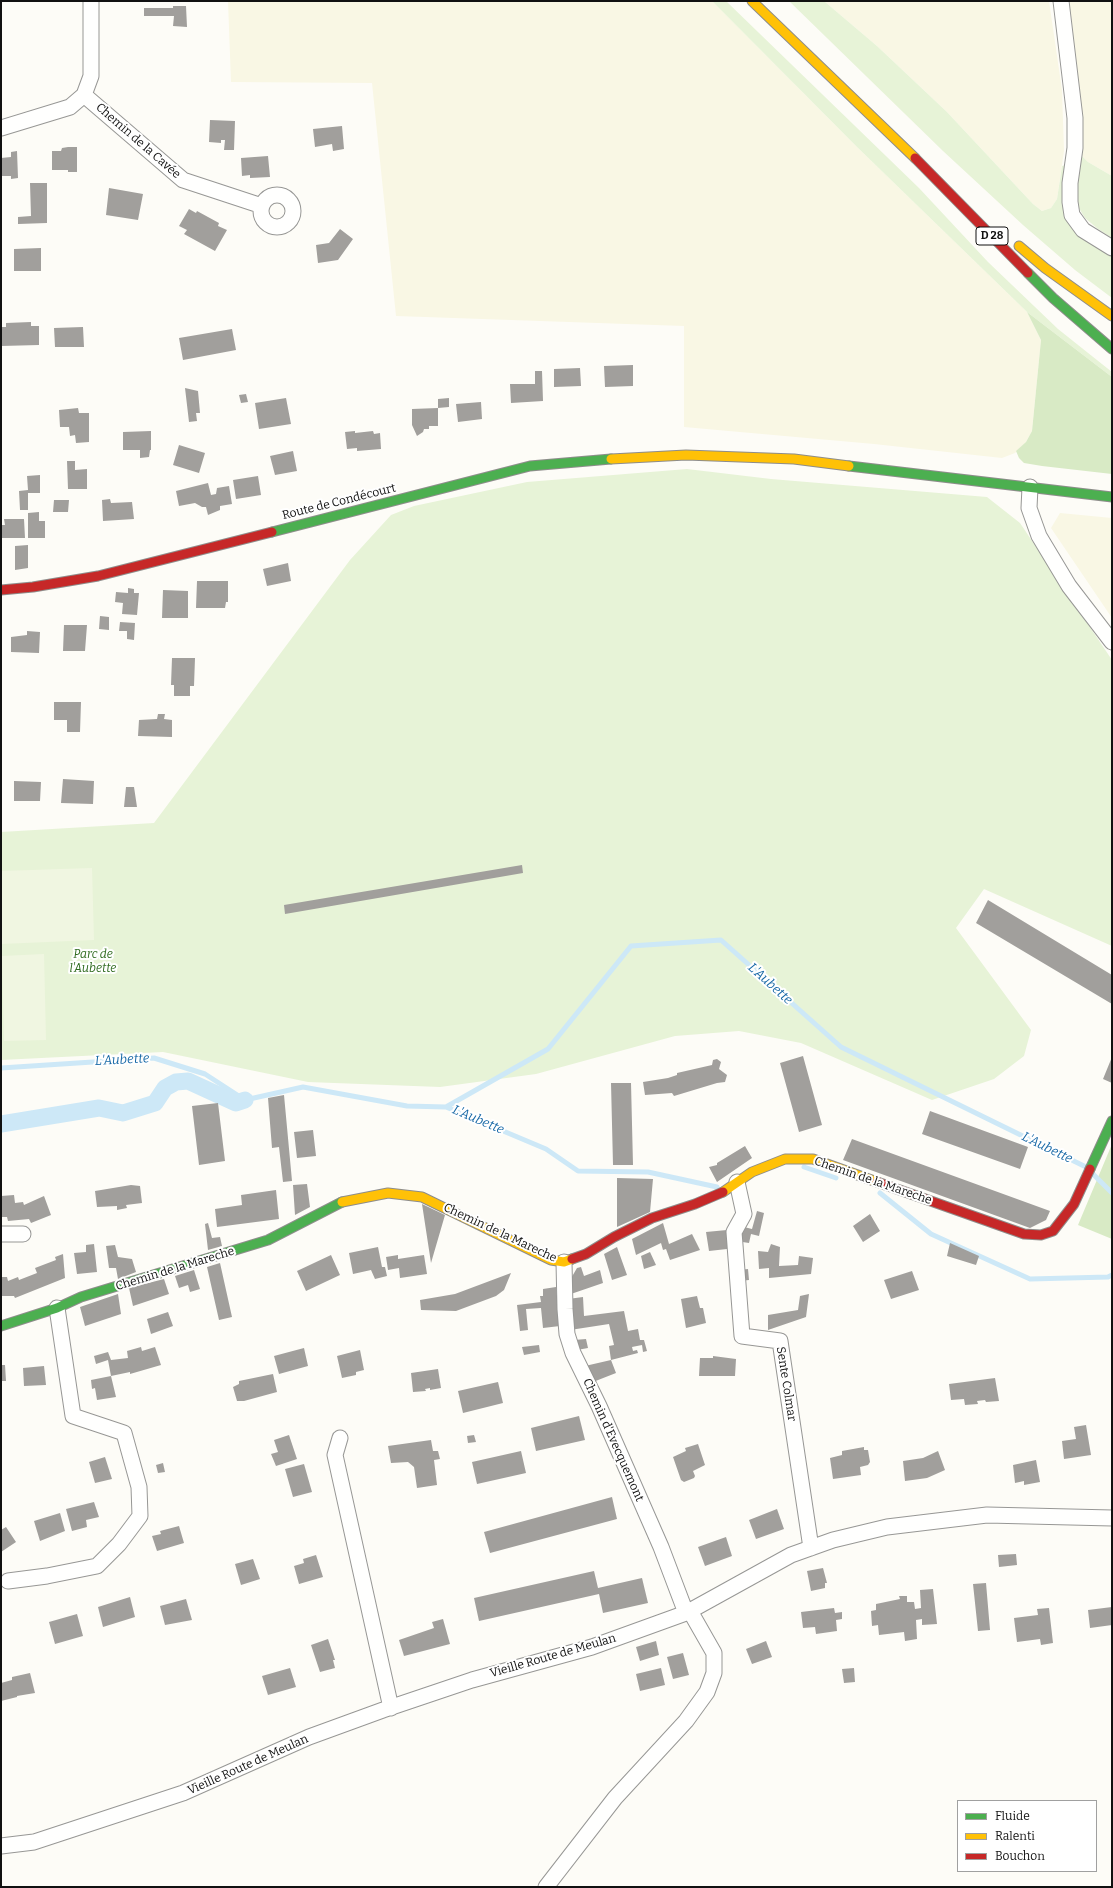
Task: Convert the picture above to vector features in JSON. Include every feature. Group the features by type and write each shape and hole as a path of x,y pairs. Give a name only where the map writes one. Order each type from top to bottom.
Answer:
{"street":[{"name":"Chemin de la Cavée","path":"1,128 70,107 84,94 91,76 91,1"},
{"name":"D 28","path":"752,1 876,119 1053,298 1112,349"},
{"path":"1061,1 1075,118 1074,148 1070,182 1070,202 1072,215 1083,230 1112,248"},
{"name":"Chemin de la Cavée","path":"84,94 183,180 262,206"},
{"name":"D 28","path":"876,119 993,224"},
{"path":"928,171 984,238 1023,280 1063,318 1112,360"},
{"name":"D 28","path":"1011,238 1045,268 1112,316"},
{"name":"Route de Condécourt","path":"1,590 33,587 98,576 530,466 647,456 686,455 794,459 1112,497"},
{"path":"1030,487 1029,508 1039,536 1069,586 1112,642"},
{"name":"Chemin de la Mareche","path":"1,1326 57,1308 81,1297 268,1240 344,1201 388,1193 422,1197 551,1260 564,1262 586,1254 614,1237 652,1218 695,1204 721,1193 752,1172 785,1159 813,1159 1024,1234 1040,1235 1052,1231 1074,1204 1112,1121"},
{"name":"Sente Colmar","path":"737,1182 744,1214 734,1232 742,1336 780,1341 811,1548"},
{"path":"1,1234 24,1234"},
{"name":"Chemin d'Evecquemont","path":"546,1887 616,1798 682,1726 707,1692 714,1673 714,1653 688,1612 599,1406 573,1353 567,1334 565,1315 564,1262"},
{"path":"8,1581 47,1576 97,1566 118,1544 140,1516 139,1487 124,1433 73,1416 57,1308"},
{"path":"340,1438 335,1456 391,1708"},
{"name":"Vieille Route de Meulan","path":"1,1846 34,1842 183,1793 309,1738 391,1708 472,1680 592,1647 688,1612 791,1555 833,1540 887,1527 987,1515 1112,1518"}],"shaded area":[{"path":"228,1 712,1 857,147 1027,312 1041,340 1032,431 1026,442 1015,453 1002,458 874,444 684,427 684,326 396,316 372,83 231,82"},
{"path":"824,1 1049,1 1062,90 1064,151 1057,199 1051,208 1042,211 1033,204 947,112 877,46"},
{"path":"1067,1 1112,1 1112,176 1088,162 1081,155"},
{"path":"1060,513 1112,518 1112,618 1051,528"}],"green space":[{"path":"712,1 726,1 919,188 988,262 1058,329 1112,372 1112,377 1027,312 857,147"},
{"path":"789,1 824,1 877,46 947,112 1033,204 1042,211 1051,208 1057,199 1062,166 1066,165 1064,202 1112,253 1112,298 1075,270 1023,225 943,151"},
{"path":"1081,155 1088,162 1112,176 1112,238 1085,218 1077,205 1076,181"},
{"path":"1027,312 1112,377 1112,474 1024,463 1019,458 1016,451 1026,442 1032,431 1041,340"},
{"name":"Parc de l'Aubette","path":"687,469 771,479 987,497 1020,523 1112,660 1112,946 984,889 956,928 1031,1030 1024,1056 994,1079 932,1100 801,1043 739,1031 675,1036 536,1074 440,1087 308,1082 163,1052 1,1060 1,832 154,823 350,560 391,515 414,506 527,482"},
{"path":"92,868 94,940 1,944 1,871"},
{"path":"44,954 46,1040 4,1041 2,956"},
{"path":"1112,1144 1112,1239 1078,1225"}],"building":[{"path":"173,6 186,6 187,27 173,26 174,16 144,16 144,8 173,8"},
{"path":"210,120 235,121 234,150 224,150 225,140 221,140 221,143 209,142"},
{"path":"342,126 344,149 333,151 332,144 315,147 313,129"},
{"path":"77,147 77,172 68,172 68,170 52,170 52,151 61,151 62,148"},
{"path":"17,151 18,178 11,179 11,176 1,176 1,158 11,157 11,152"},
{"path":"268,156 270,177 250,178 250,175 242,176 241,158"},
{"path":"30,183 47,183 47,223 18,224 18,217 31,216"},
{"path":"109,188 143,194 138,220 106,215"},
{"path":"189,209 196,213 197,211 219,223 218,226 227,230 215,251 184,234 187,230 179,226"},
{"path":"340,229 353,239 338,260 318,263 316,245 329,243"},
{"path":"41,248 41,271 14,271 14,249"},
{"path":"31,322 31,326 39,326 39,345 1,346 1,327 6,327 6,323"},
{"path":"83,327 84,347 55,347 54,328"},
{"path":"232,329 236,350 183,360 179,338"},
{"path":"633,365 633,386 605,387 604,366"},
{"path":"580,368 581,386 554,387 554,369"},
{"path":"535,371 542,371 543,401 511,403 510,384 535,384"},
{"path":"185,388 198,391 200,413 196,413 197,421 189,422"},
{"path":"246,394 248,402 241,403 239,395"},
{"path":"286,398 291,424 259,429 255,403"},
{"path":"449,398 449,407 438,408 438,399"},
{"path":"481,402 482,419 458,422 456,404"},
{"path":"78,408 79,413 89,413 89,442 76,443 75,435 70,436 69,427 60,427 59,410"},
{"path":"438,408 438,426 429,426 429,429 424,429 423,432 417,436 412,425 412,409"},
{"path":"151,431 151,450 149,457 140,458 140,450 123,450 123,432"},
{"path":"355,431 355,433 373,431 374,434 380,433 381,449 357,451 357,448 347,449 345,432"},
{"path":"179,445 205,453 199,473 173,465"},
{"path":"293,451 297,471 275,475 270,456"},
{"path":"67,461 75,461 75,470 87,469 87,489 68,489"},
{"path":"40,475 40,493 28,493 28,510 20,510 19,491 28,490 27,476"},
{"path":"258,476 261,495 236,499 233,480"},
{"path":"208,483 211,495 216,494 217,488 229,486 232,504 220,506 220,510 208,515 206,507 202,507 195,503 179,506 176,491"},
{"path":"110,499 111,503 132,502 134,519 103,521 102,500"},
{"path":"54,500 69,500 68,512 53,512"},
{"path":"39,512 39,521 45,521 45,538 28,538 28,513"},
{"path":"4,519 24,519 25,538 1,538 1,525 5,525"},
{"path":"28,545 28,568 15,570 15,546"},
{"path":"288,563 291,581 267,586 263,569"},
{"path":"197,581 228,581 228,602 226,602 225,608 196,608"},
{"path":"128,588 134,589 134,593 139,593 137,615 122,614 123,603 115,602 116,592 128,593"},
{"path":"163,590 188,591 188,618 162,618"},
{"path":"100,616 109,617 109,630 99,629"},
{"path":"120,622 135,623 134,640 127,639 127,631 119,631"},
{"path":"64,625 87,625 85,651 63,651"},
{"path":"27,631 40,632 39,653 11,652 11,637 27,635"},
{"path":"172,658 195,658 194,686 190,686 190,696 174,696 174,685 171,685"},
{"path":"54,702 81,702 80,732 67,732 67,720 54,720"},
{"path":"158,714 165,714 164,719 172,720 172,737 138,736 139,720 157,719"},
{"path":"63,779 94,781 93,804 61,803"},
{"path":"14,781 41,782 40,801 14,801"},
{"path":"126,787 134,787 137,807 124,807"},
{"path":"522,865 523,873 285,914 284,905"},
{"path":"988,900 1112,975 1112,1004 976,923"},
{"path":"803,1056 822,1125 799,1132 780,1063"},
{"path":"1112,1057 1112,1083 1103,1079"},
{"path":"717,1059 721,1062 719,1069 727,1075 725,1082 674,1096 672,1093 645,1095 643,1082 668,1078 677,1075 677,1073 712,1065 713,1060"},
{"path":"611,1083 631,1083 633,1165 613,1165"},
{"path":"284,1095 292,1181 283,1182 279,1147 272,1148 268,1098"},
{"path":"218,1103 225,1161 199,1165 192,1106"},
{"path":"930,1111 1028,1147 1020,1169 922,1134"},
{"path":"313,1130 316,1156 297,1158 294,1132"},
{"path":"852,1139 1050,1211 1046,1220 1030,1228 843,1160"},
{"path":"745,1146 752,1158 717,1182 709,1167 717,1165 717,1163"},
{"path":"617,1178 653,1179 650,1212 617,1227"},
{"path":"307,1184 310,1207 295,1215 293,1185"},
{"path":"131,1185 140,1186 142,1203 126,1205 127,1208 117,1210 117,1206 97,1207 95,1191"},
{"path":"276,1190 279,1219 217,1227 215,1209 242,1205 241,1195"},
{"path":"14,1195 15,1203 23,1202 24,1205 44,1196 51,1215 31,1223 29,1219 8,1221 7,1217 1,1217 1,1196"},
{"path":"422,1204 445,1215 431,1263"},
{"path":"757,1211 764,1213 759,1236 751,1234 749,1243 736,1241 740,1226 752,1229"},
{"path":"870,1214 880,1231 863,1242 853,1226"},
{"path":"208,1223 212,1238 220,1237 222,1246 208,1250 205,1224"},
{"path":"663,1223 669,1244 692,1234 700,1250 670,1260 666,1249 663,1250 661,1243 636,1255 632,1239"},
{"path":"727,1230 727,1249 709,1251 706,1232"},
{"path":"950,1243 979,1256 976,1265 947,1256"},
{"path":"94,1244 97,1272 77,1274 74,1253 86,1252 86,1245"},
{"path":"771,1244 780,1247 779,1266 798,1265 799,1256 813,1258 811,1274 769,1278 769,1268 759,1269 758,1251 768,1252"},
{"path":"115,1245 118,1257 132,1259 136,1272 118,1279 116,1268 109,1268 106,1246"},
{"path":"378,1247 382,1267 385,1267 387,1276 375,1279 371,1270 353,1274 349,1253"},
{"path":"617,1247 627,1275 612,1280 604,1254"},
{"path":"650,1252 656,1265 644,1269 641,1256"},
{"path":"63,1254 65,1278 15,1298 14,1296 1,1296 1,1277 7,1277 8,1281 18,1277 19,1280 37,1273 35,1268 56,1260 55,1257"},
{"path":"331,1255 340,1275 306,1291 297,1271"},
{"path":"398,1255 398,1259 424,1255 427,1274 400,1278 399,1268 388,1270 386,1257"},
{"path":"220,1263 232,1317 219,1320 207,1267"},
{"path":"581,1267 584,1276 600,1270 603,1283 568,1295 570,1280 577,1268"},
{"path":"748,1269 749,1280 740,1281 738,1270"},
{"path":"194,1270 200,1289 190,1292 188,1285 179,1288 175,1276"},
{"path":"912,1271 919,1290 891,1299 884,1280"},
{"path":"511,1273 504,1290 496,1296 456,1311 421,1310 420,1300 455,1294"},
{"path":"164,1279 169,1294 133,1306 129,1288"},
{"path":"556,1287 560,1326 543,1328 541,1308 526,1309 528,1330 520,1331 517,1305 541,1302 540,1296 543,1296 543,1289"},
{"path":"118,1294 121,1314 85,1326 80,1307"},
{"path":"809,1294 806,1317 768,1330 768,1315 798,1310 800,1296"},
{"path":"697,1296 700,1308 703,1308 706,1323 686,1328 681,1299"},
{"path":"583,1297 584,1316 624,1311 628,1331 638,1329 640,1340 644,1340 647,1351 643,1352 642,1345 632,1347 633,1351 637,1350 638,1353 611,1360 609,1346 614,1345 609,1324 570,1330 568,1299"},
{"path":"168,1312 173,1326 151,1334 147,1319"},
{"path":"586,1339 588,1348 577,1350 574,1340"},
{"path":"539,1345 540,1352 524,1355 522,1347"},
{"path":"141,1347 142,1351 155,1347 161,1365 130,1374 130,1372 111,1376 108,1360 96,1364 94,1356 108,1352 111,1360 128,1358 127,1351"},
{"path":"304,1348 308,1366 279,1374 274,1356"},
{"path":"360,1350 364,1370 356,1372 356,1375 342,1378 337,1356"},
{"path":"713,1356 736,1359 735,1376 699,1376 700,1358 713,1358"},
{"path":"611,1360 616,1373 593,1382 585,1366"},
{"path":"1,1365 5,1365 6,1381 1,1381"},
{"path":"44,1366 46,1385 24,1386 23,1368"},
{"path":"438,1369 441,1388 430,1390 430,1388 425,1389 426,1391 413,1392 411,1373"},
{"path":"273,1374 277,1392 244,1401 237,1401 233,1387 239,1384 239,1381"},
{"path":"111,1376 116,1397 97,1400 95,1388 92,1389 91,1380"},
{"path":"995,1378 999,1401 986,1402 985,1400 977,1401 978,1404 965,1405 964,1399 951,1400 949,1384"},
{"path":"498,1382 503,1403 463,1413 458,1391"},
{"path":"579,1416 585,1440 536,1451 531,1428"},
{"path":"1086,1425 1091,1455 1064,1459 1062,1441 1076,1439 1074,1427"},
{"path":"289,1435 297,1459 276,1466 271,1454 278,1452 274,1440"},
{"path":"474,1435 476,1442 468,1443 467,1436"},
{"path":"431,1440 433,1451 438,1451 440,1459 434,1460 437,1485 417,1488 414,1467 408,1462 391,1463 388,1446"},
{"path":"698,1444 705,1465 693,1471 695,1476 694,1478 684,1482 681,1480 673,1457 686,1451 685,1448"},
{"path":"864,1447 864,1450 868,1450 870,1462 868,1465 860,1467 861,1475 833,1479 830,1458 842,1455 842,1451"},
{"path":"521,1451 526,1473 477,1484 472,1462"},
{"path":"938,1451 945,1470 927,1478 905,1481 903,1461 923,1458"},
{"path":"105,1457 112,1479 95,1483 89,1462"},
{"path":"1036,1460 1040,1482 1024,1485 1024,1481 1015,1483 1013,1465"},
{"path":"163,1463 165,1472 158,1473 156,1465"},
{"path":"304,1464 312,1492 293,1497 285,1469"},
{"path":"612,1497 617,1519 490,1553 484,1532"},
{"path":"94,1502 99,1517 86,1520 87,1527 72,1531 66,1509"},
{"path":"777,1509 784,1529 756,1539 749,1520"},
{"path":"60,1513 65,1531 40,1541 34,1521"},
{"path":"179,1526 184,1543 157,1551 152,1536 161,1534 160,1531"},
{"path":"6,1527 16,1542 1,1552 1,1530"},
{"path":"726,1537 732,1556 705,1566 698,1547"},
{"path":"1016,1554 1017,1565 999,1567 998,1555"},
{"path":"316,1555 323,1577 299,1584 294,1566 304,1563 303,1559"},
{"path":"253,1559 260,1579 241,1585 235,1564"},
{"path":"823,1568 827,1583 825,1583 825,1588 811,1591 807,1571"},
{"path":"594,1571 598,1588 642,1578 648,1603 603,1613 599,1594 479,1621 474,1598"},
{"path":"986,1583 990,1630 978,1631 973,1584"},
{"path":"933,1589 937,1624 922,1625 922,1619 916,1620 917,1639 905,1641 904,1632 879,1635 878,1625 872,1626 871,1611 876,1610 876,1604 900,1599 899,1596 907,1596 907,1602 914,1602 915,1609 921,1608 920,1590"},
{"path":"130,1597 135,1617 103,1627 98,1607"},
{"path":"186,1599 192,1620 165,1625 160,1606"},
{"path":"1112,1607 1112,1625 1090,1628 1088,1610"},
{"path":"834,1608 835,1613 842,1612 842,1619 836,1620 837,1631 816,1634 815,1627 803,1628 801,1612"},
{"path":"1049,1608 1053,1643 1041,1645 1040,1639 1017,1642 1014,1618 1038,1615 1037,1609"},
{"path":"77,1614 83,1636 55,1644 49,1622"},
{"path":"443,1619 450,1644 404,1656 399,1640 434,1628 432,1622"},
{"path":"328,1639 335,1660 333,1660 335,1668 320,1672 311,1645"},
{"path":"656,1641 659,1655 640,1661 636,1647"},
{"path":"766,1641 772,1657 752,1664 746,1649"},
{"path":"683,1653 689,1675 673,1679 667,1657"},
{"path":"290,1668 296,1687 268,1695 262,1676"},
{"path":"661,1668 665,1685 640,1691 636,1674"},
{"path":"854,1668 855,1682 844,1683 842,1669"},
{"path":"30,1673 35,1693 17,1696 1,1701 1,1683 12,1680 12,1677"}],"waterway":[{"name":"L'Aubette","path":"446,1107 548,1049 631,946 721,940 841,1047 1086,1167"},
{"name":"L'Aubette","path":"1,1068 154,1058 205,1074 245,1100 303,1087 407,1106 446,1107 546,1149 578,1171 648,1172 717,1187"},
{"path":"1,1124 99,1108 123,1113 155,1103 165,1088 176,1082 188,1081 236,1103 245,1100"},
{"name":"L'Aubette","path":"804,1167 836,1178"},
{"name":"L'Aubette","path":"1093,1174 1112,1193"},
{"name":"L'Aubette","path":"880,1193 931,1234 1030,1279 1108,1277 1112,1275"}],"traffic: fast":[{"path":"1028,273 1053,298 1112,349"},
{"path":"272,532 530,466 611,459"},
{"path":"849,466 1112,497"},
{"path":"1090,1169 1112,1121"},
{"path":"1,1326 57,1308 81,1297 268,1240 342,1202"}],"traffic: slow":[{"path":"752,1 915,158"},
{"path":"1019,246 1045,268 1112,316"},
{"path":"611,459 686,455 794,459 849,466"},
{"path":"723,1192 752,1172 785,1159 813,1159 877,1182"},
{"path":"342,1202 388,1193 422,1197 551,1260 564,1262 572,1259"}],"traffic: jam":[{"path":"915,158 1028,273"},
{"path":"1,590 33,587 98,576 272,532"},
{"path":"877,1182 1024,1234 1041,1235 1053,1231 1074,1204 1090,1169"},
{"path":"572,1259 586,1254 614,1237 652,1218 695,1204 723,1192"}]}
